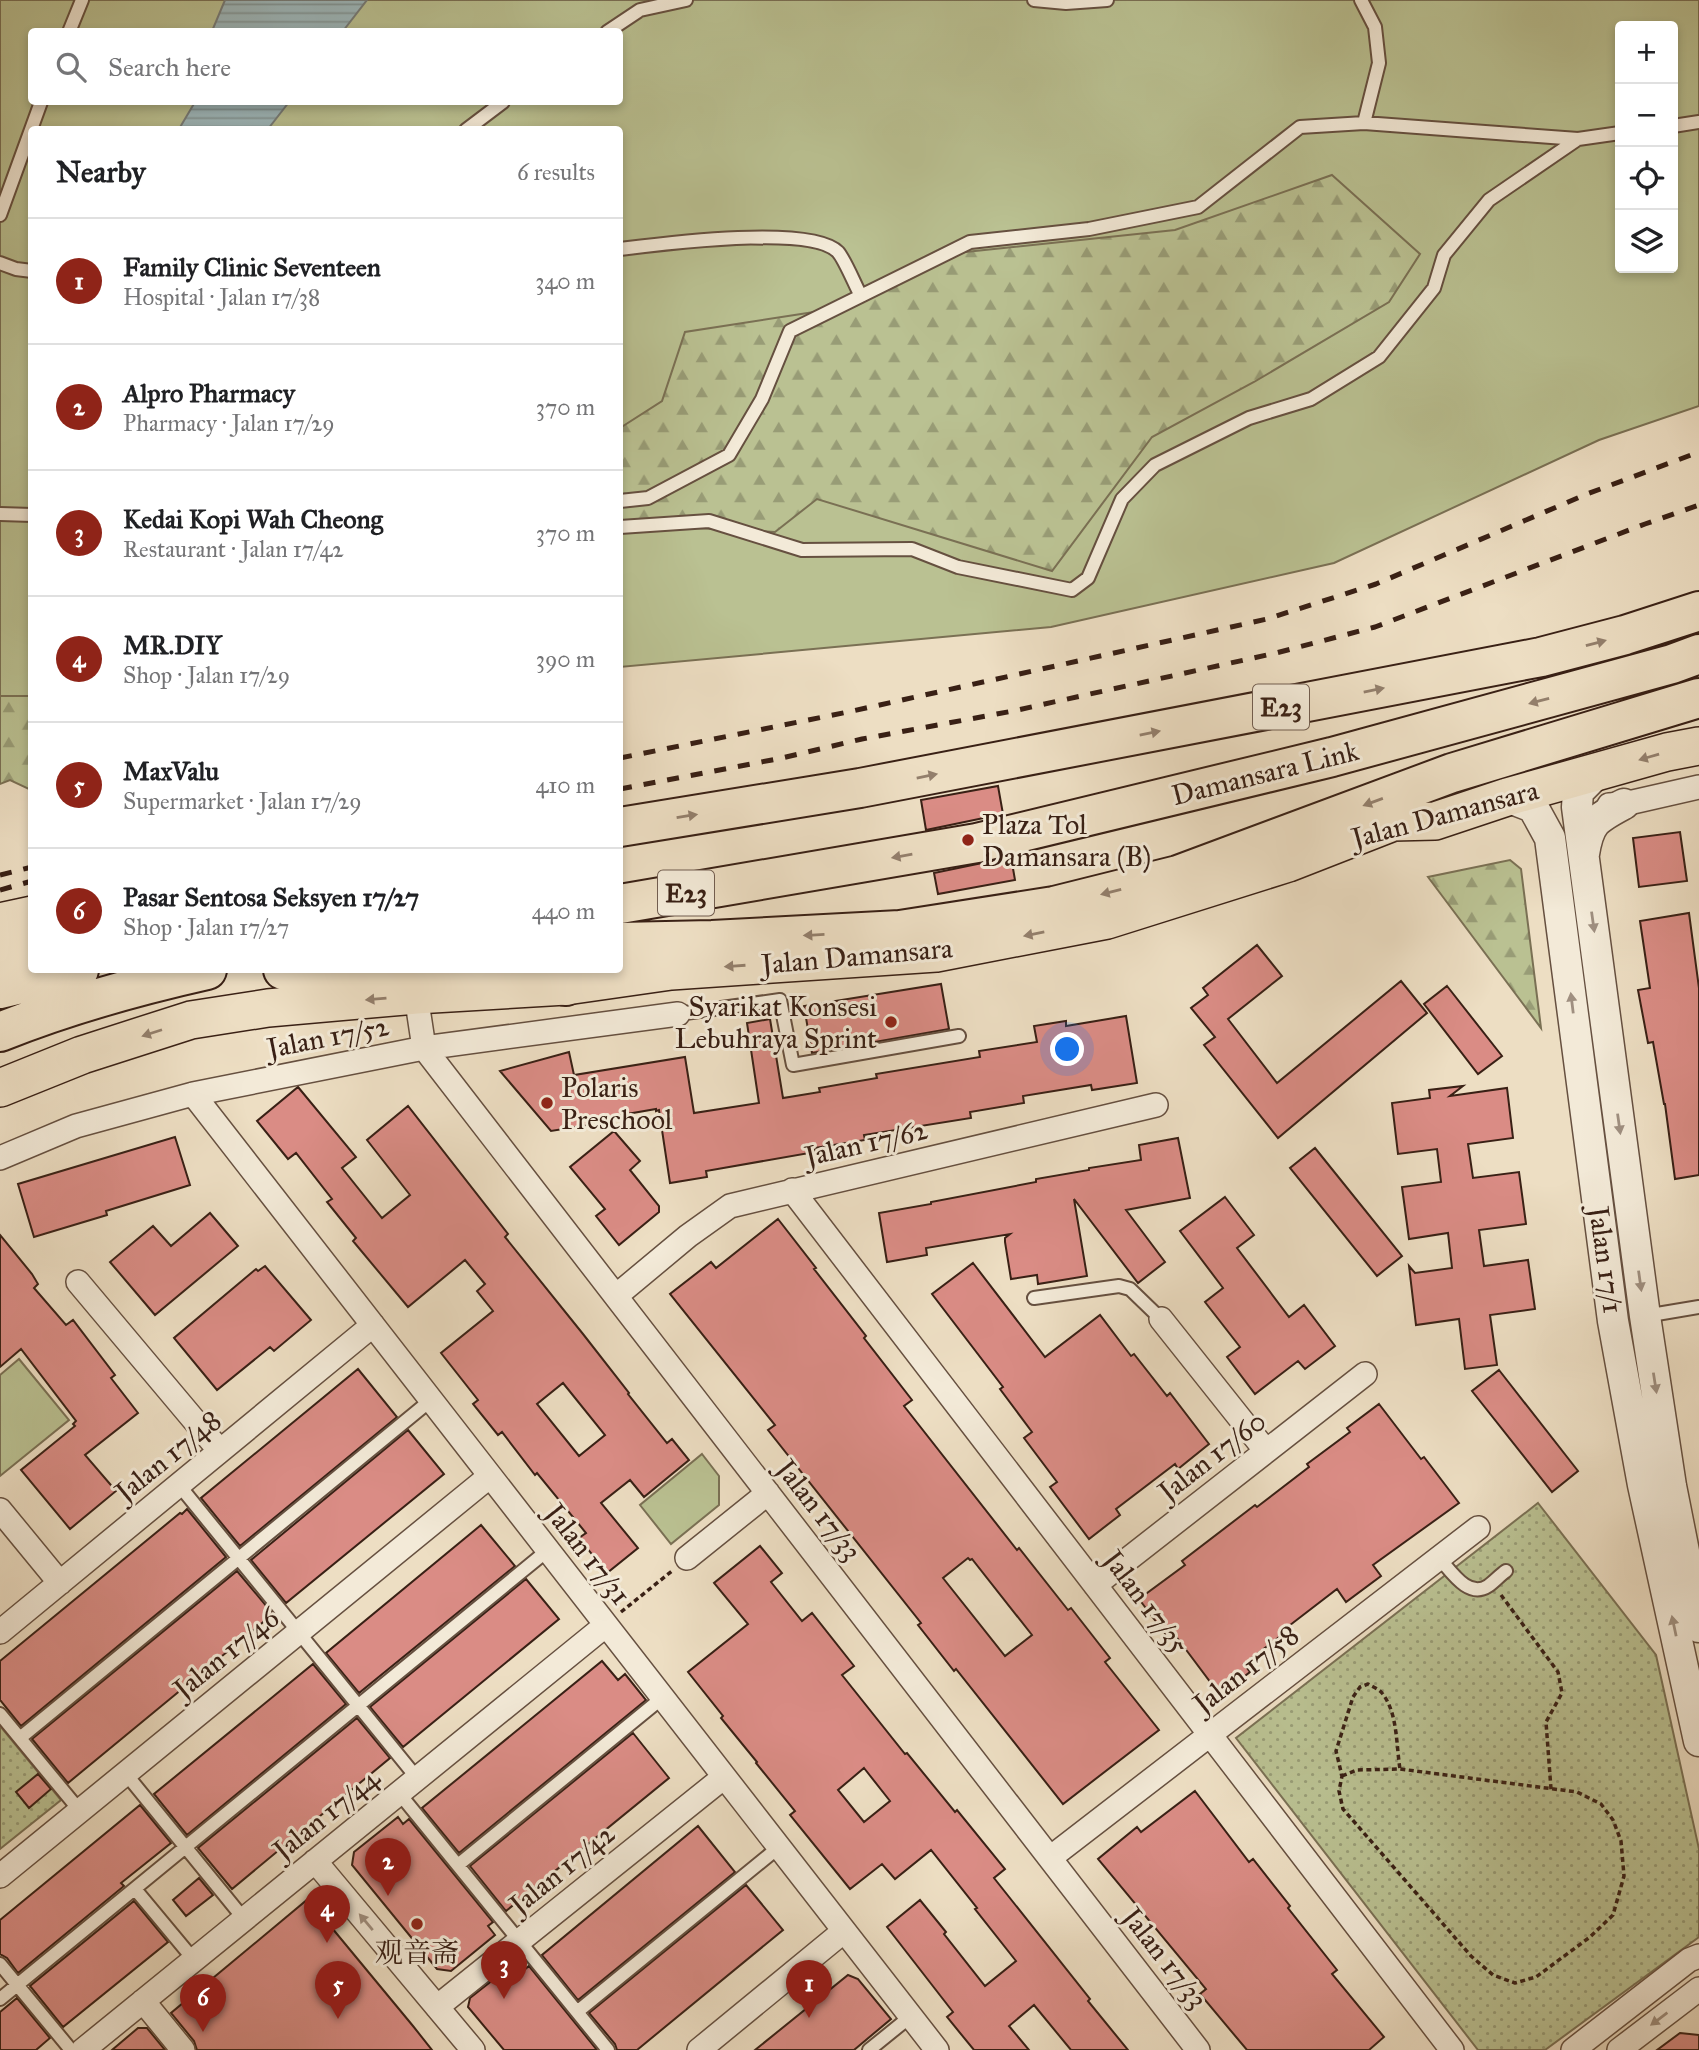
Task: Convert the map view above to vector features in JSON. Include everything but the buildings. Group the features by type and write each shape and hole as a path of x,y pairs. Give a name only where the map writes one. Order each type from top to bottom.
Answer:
{"highway":[{"name":"Damansara Link","path":"623,827 860,788 1541,657 1625,635 1699,611"},
{"name":"Damansara Link","path":"623,903 977,843 1332,757 1672,664 1699,654"},
{"path":"1393,822 1433,801 1623,738 1685,703"},
{"path":"623,942 900,930 1054,906 1178,875 1452,773 1685,703"},
{"path":"0,952 28,944"},
{"path":"0,989 67,973"},
{"path":"0,1032 36,1017 131,987 194,973"},
{"path":"291,973 299,976 354,973"},
{"path":"539,973 566,986"}],"main road":[{"name":"Jalan Damansara","path":"0,1088 82,1055 191,1020 268,1007 566,986 671,971 936,953 1094,923 1288,863 1393,822 1435,821 1507,797 1667,752 1699,746"},
{"path":"0,922 28,916"}],"street":[{"path":"1577,807 1578,792 1599,771"},
{"path":"1550,838 1558,821 1577,807 1624,804 1699,787"},
{"name":"Jalan 17/1","path":"1507,797 1533,807 1550,838 1629,1318 1671,1486 1699,1628"},
{"path":"1584,855 1587,834 1598,818 1624,804"},
{"name":"Jalan 17/1","path":"1577,807 1584,855 1643,1485 1699,1741"},
{"name":"Jalan 17/33","path":"416,995 425,1048 1198,2050"},
{"name":"Jalan 17/52","path":"0,1158 76,1126 193,1094 425,1048 678,1014"},
{"name":"Jalan 17/31","path":"193,1094 937,2050"},
{"name":"Jalan 17/62","path":"616,1296 688,1236 730,1206 1156,1105"},
{"name":"Jalan 17/35","path":"792,1190 1452,2050"},
{"path":"78,1282 220,1451"},
{"path":"1161,1318 1266,1451"},
{"name":"Jalan 17/48","path":"0,1632 373,1325"},
{"name":"Jalan 17/60","path":"1095,1585 1365,1374"},
{"name":"Jalan 17/46","path":"2,1871 80,1811 490,1476"},
{"path":"687,1558 768,1493"},
{"path":"0,1510 60,1583"},
{"name":"Jalan 17/58","path":"1050,1858 1478,1528"},
{"name":"Jalan 17/44","path":"83,2050 606,1625"},
{"name":"Jalan 17/42","path":"437,2007 724,1777"},
{"path":"315,1861 473,2050"},
{"path":"699,2050 844,1931"},
{"path":"1573,2050 1696,1965"},
{"path":"1619,2050 1699,1989"},
{"path":"143,2001 183,2050"}],"lane":[{"path":"71,28 82,0"},
{"path":"613,28 640,10 686,0"},
{"path":"1034,0 1066,3 1107,0"},
{"path":"1361,0 1375,27 1380,63 1364,123"},
{"path":"32,126 40,105"},
{"path":"471,126 499,105"},
{"path":"1678,125 1699,122"},
{"path":"623,501 648,498 729,455 762,399 790,331 970,242 1089,229 1198,207 1300,127 1364,123 1578,139 1615,133"},
{"path":"0,215 28,138"},
{"path":"623,527 709,521 802,550 912,549 958,567 1072,590 1088,578 1122,499 1155,465 1249,418 1311,399 1379,357 1434,288 1444,255 1489,200 1578,139"},
{"path":"623,249 756,237 814,241 838,252 861,296"},
{"path":"0,263 28,270"},
{"path":"0,514 28,515"},
{"path":"678,1014 780,1000 793,1065 959,1037"},
{"path":"1034,1298 1119,1286 1130,1289 1161,1318"},
{"path":"1629,1318 1699,1307"},
{"path":"20,1738 431,1400"},
{"path":"178,1485 417,1778"},
{"path":"0,1999 548,1550"},
{"path":"1439,1558 1469,1589 1477,1590 1492,1583 1506,1571"},
{"path":"458,1865 662,1698"},
{"path":"0,1714 80,1811"},
{"path":"125,1774 244,1919"},
{"path":"399,1793 608,2050"},
{"path":"577,2012 779,1847"},
{"path":"135,1889 194,1960"},
{"path":"0,1964 71,2050"},
{"path":"869,2050 911,2016"}],"path":[{"path":"606,1625 687,1558"},
{"path":"1492,1583 1558,1672 1563,1693 1545,1723 1551,1789"},
{"path":"1342,1776 1357,1770 1400,1769 1577,1792 1601,1804 1613,1820 1621,1841 1624,1876 1613,1914 1590,1937 1536,1976 1515,1983 1493,1975 1471,1956 1343,1809 1339,1791 1342,1776 1336,1751 1353,1697 1360,1687 1368,1684 1381,1690 1389,1704 1400,1769"}],"green space":[{"path":"0,0 1699,0 1699,406 1599,440 1334,563 1051,627 623,667 623,126 28,126 28,696 0,696"},
{"path":"1332,175 1420,254 1389,302 1254,382 1152,437 1052,571 817,499 775,532 623,524 623,426 662,401 685,332 814,312 956,253 1175,230"},
{"path":"0,696 28,696 28,789 10,780 0,784"},
{"path":"1510,860 1521,869 1541,1028 1428,877"},
{"path":"19,1359 69,1420 0,1476 0,1375"},
{"path":"702,1454 719,1476 719,1505 671,1544 640,1505"},
{"path":"1538,1503 1656,1655 1699,1849 1699,1937 1545,2050 1478,2050 1236,1738"},
{"path":"0,1726 61,1800 0,1849"}],"water":[{"path":"225,0 367,0 345,28 213,28"},
{"path":"193,105 287,105 270,126 181,126"}],"railway":[{"path":"623,757 848,712 1267,619 1376,584 1587,494 1699,452"},
{"path":"623,788 1013,711 1276,653 1375,627 1699,505"},
{"path":"0,875 28,868"},
{"path":"0,890 28,882"}],"place":[{"name":"Plaza Tol Damansara (B)","path":"968,840"},
{"name":"Syarikat Konsesi Lebuhraya Sprint","path":"891,1022"},
{"name":"Polaris Preschool","path":"547,1103"},
{"name":"Alpro Pharmacy","path":"388,1896"},
{"name":"观音斋","path":"417,1924"},
{"name":"MR.DIY","path":"327,1943"},
{"name":"Kedai Kopi Wah Cheong","path":"504,1999"},
{"name":"Family Clinic Seventeen","path":"809,2018"},
{"name":"MaxValu","path":"338,2019"},
{"name":"Pasar Sentosa Seksyen 17/27","path":"203,2032"}]}
